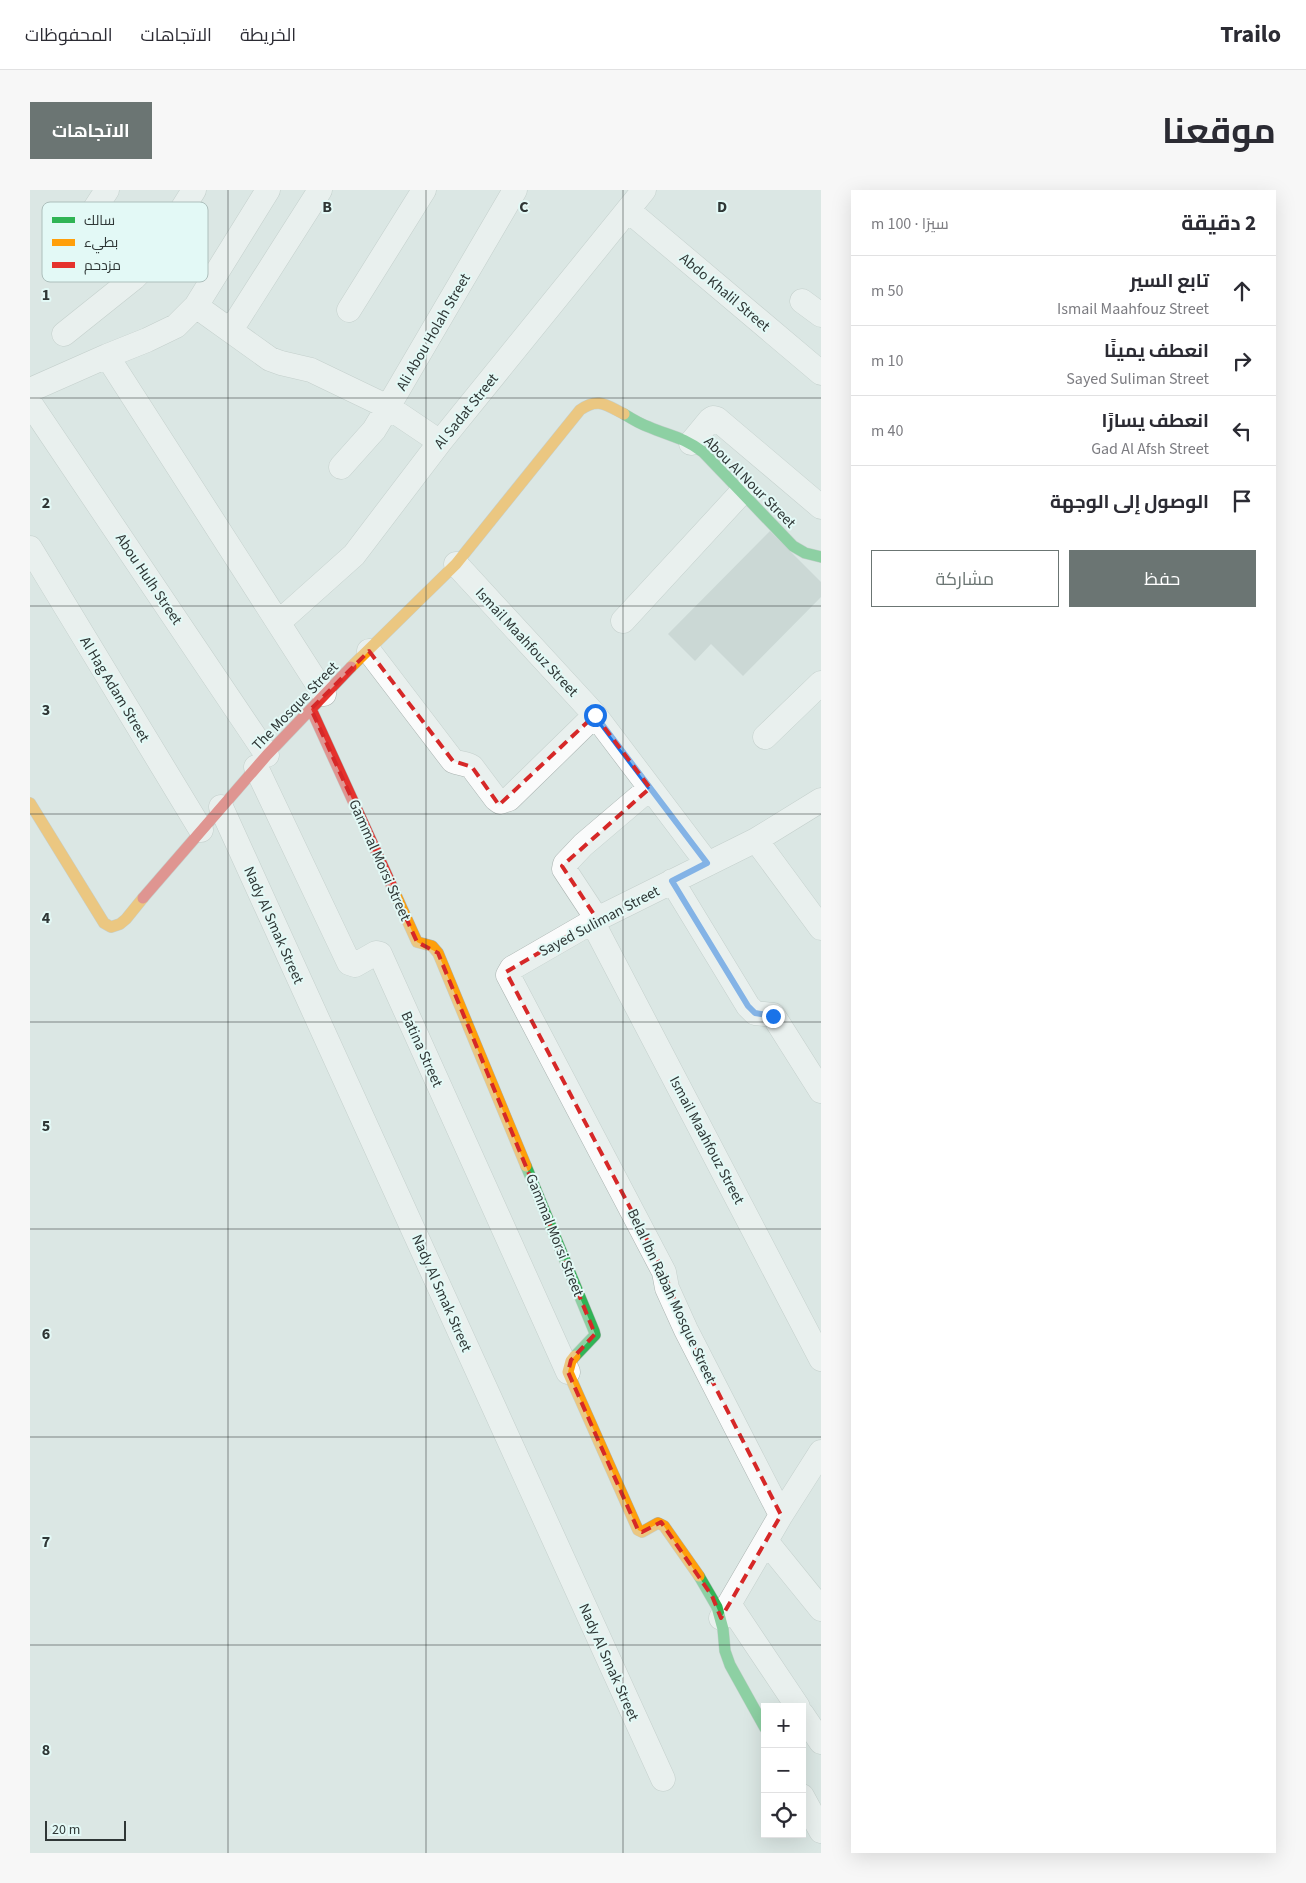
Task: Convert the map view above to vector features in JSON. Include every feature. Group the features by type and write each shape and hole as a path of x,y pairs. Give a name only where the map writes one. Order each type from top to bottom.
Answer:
{"street":[{"path":"99,202 107,190"},
{"path":"186,202 194,190"},
{"path":"30,390 176,326 196,306 268,190"},
{"path":"231,330 320,190"},
{"path":"349,310 424,190"},
{"name":"Ali Abou Holah Street","path":"341,467 374,430 515,190"},
{"name":"Al Sadat Street","path":"279,622 354,555 440,442 629,211 644,190"},
{"name":"Abdo Khalil Street","path":"629,211 821,373"},
{"path":"64,334 129,282"},
{"path":"802,301 821,315"},
{"path":"196,306 270,359 281,364 311,370 388,407 440,442"},
{"path":"107,356 279,622 318,702"},
{"name":"Abou Hulh Street","path":"30,403 262,761"},
{"name":"The Mosque Street","path":"30,804 104,923 111,927 120,924 262,761 456,564 580,410 590,403 602,403"},
{"name":"Abou Al Nour Street","path":"602,403 648,427 677,436 691,443 703,452 792,546 805,553 821,557"},
{"path":"691,443 710,420 713,418 717,419 821,507"},
{"path":"623,621 741,493"},
{"name":"Al Hag Adam Street","path":"30,548 201,830"},
{"name":"Ismail Maahfouz Street","path":"456,564 595,715 707,863"},
{"path":"368,652 453,761 468,764 472,767 500,802 509,799 595,715"},
{"path":"766,737 821,683"},
{"name":"Gammal Morsi Street","path":"318,702 417,942 432,946 438,953 594,1332 595,1335 571,1360 568,1372"},
{"name":"Batina Street","path":"262,761 350,963 354,965 376,953 380,954 568,1372"},
{"name":"Ismail Maahfouz Street","path":"650,788 583,845 565,864 564,869 594,920 821,1360"},
{"name":"Sayed Suliman Street","path":"509,971 594,920 756,840 821,800"},
{"name":"Nady Al Smak Street","path":"221,807 663,1779"},
{"path":"756,840 821,928"},
{"path":"672,881 748,1006 755,1013 773,1016 821,1091"},
{"name":"Belal Ibn Rabah Mosque Street","path":"509,971 508,976 664,1272 667,1288 686,1330 781,1515"},
{"path":"568,1372 638,1530 642,1532 658,1524 664,1526 712,1596 795,1703"},
{"path":"761,1721 730,1665 725,1651 725,1611 781,1515 820,1458"},
{"path":"766,1541 821,1609"},
{"path":"806,1720 821,1742"},
{"path":"806,1803 821,1831"}],"highlighted area":[{"path":"369,651 453,761 472,767 499,805 595,715 650,788 562,866 597,919 506,972 664,1272 686,1330 781,1515 721,1618 712,1596 661,1522 642,1532 638,1530 568,1372 571,1360 595,1334 438,953 417,942 311,709"}],"building":[{"path":"770,531 821,582 821,597 743,676 711,644 695,661 668,634"}],"traffic: fast":[{"path":"624,414 642,424 683,440 703,452 793,546 805,553 821,557"},
{"path":"526,1166 594,1331 595,1335 575,1356"},
{"path":"699,1576 717,1607 723,1629 725,1651 730,1665 761,1721"}],"traffic: slow":[{"path":"351,667 456,564 580,410 597,403 607,405 624,414"},
{"path":"30,803 104,923 111,927 120,924 143,898"},
{"path":"394,891 417,942 432,946 438,953 526,1166"},
{"path":"575,1356 571,1361 568,1372 638,1530 642,1532 658,1523 664,1526 699,1576"}],"traffic: jam":[{"path":"143,898 267,755 351,667"},
{"path":"311,709 394,891"}],"route":[{"path":"595,715 707,863 672,881 748,1006 755,1013 773,1016"}]}
